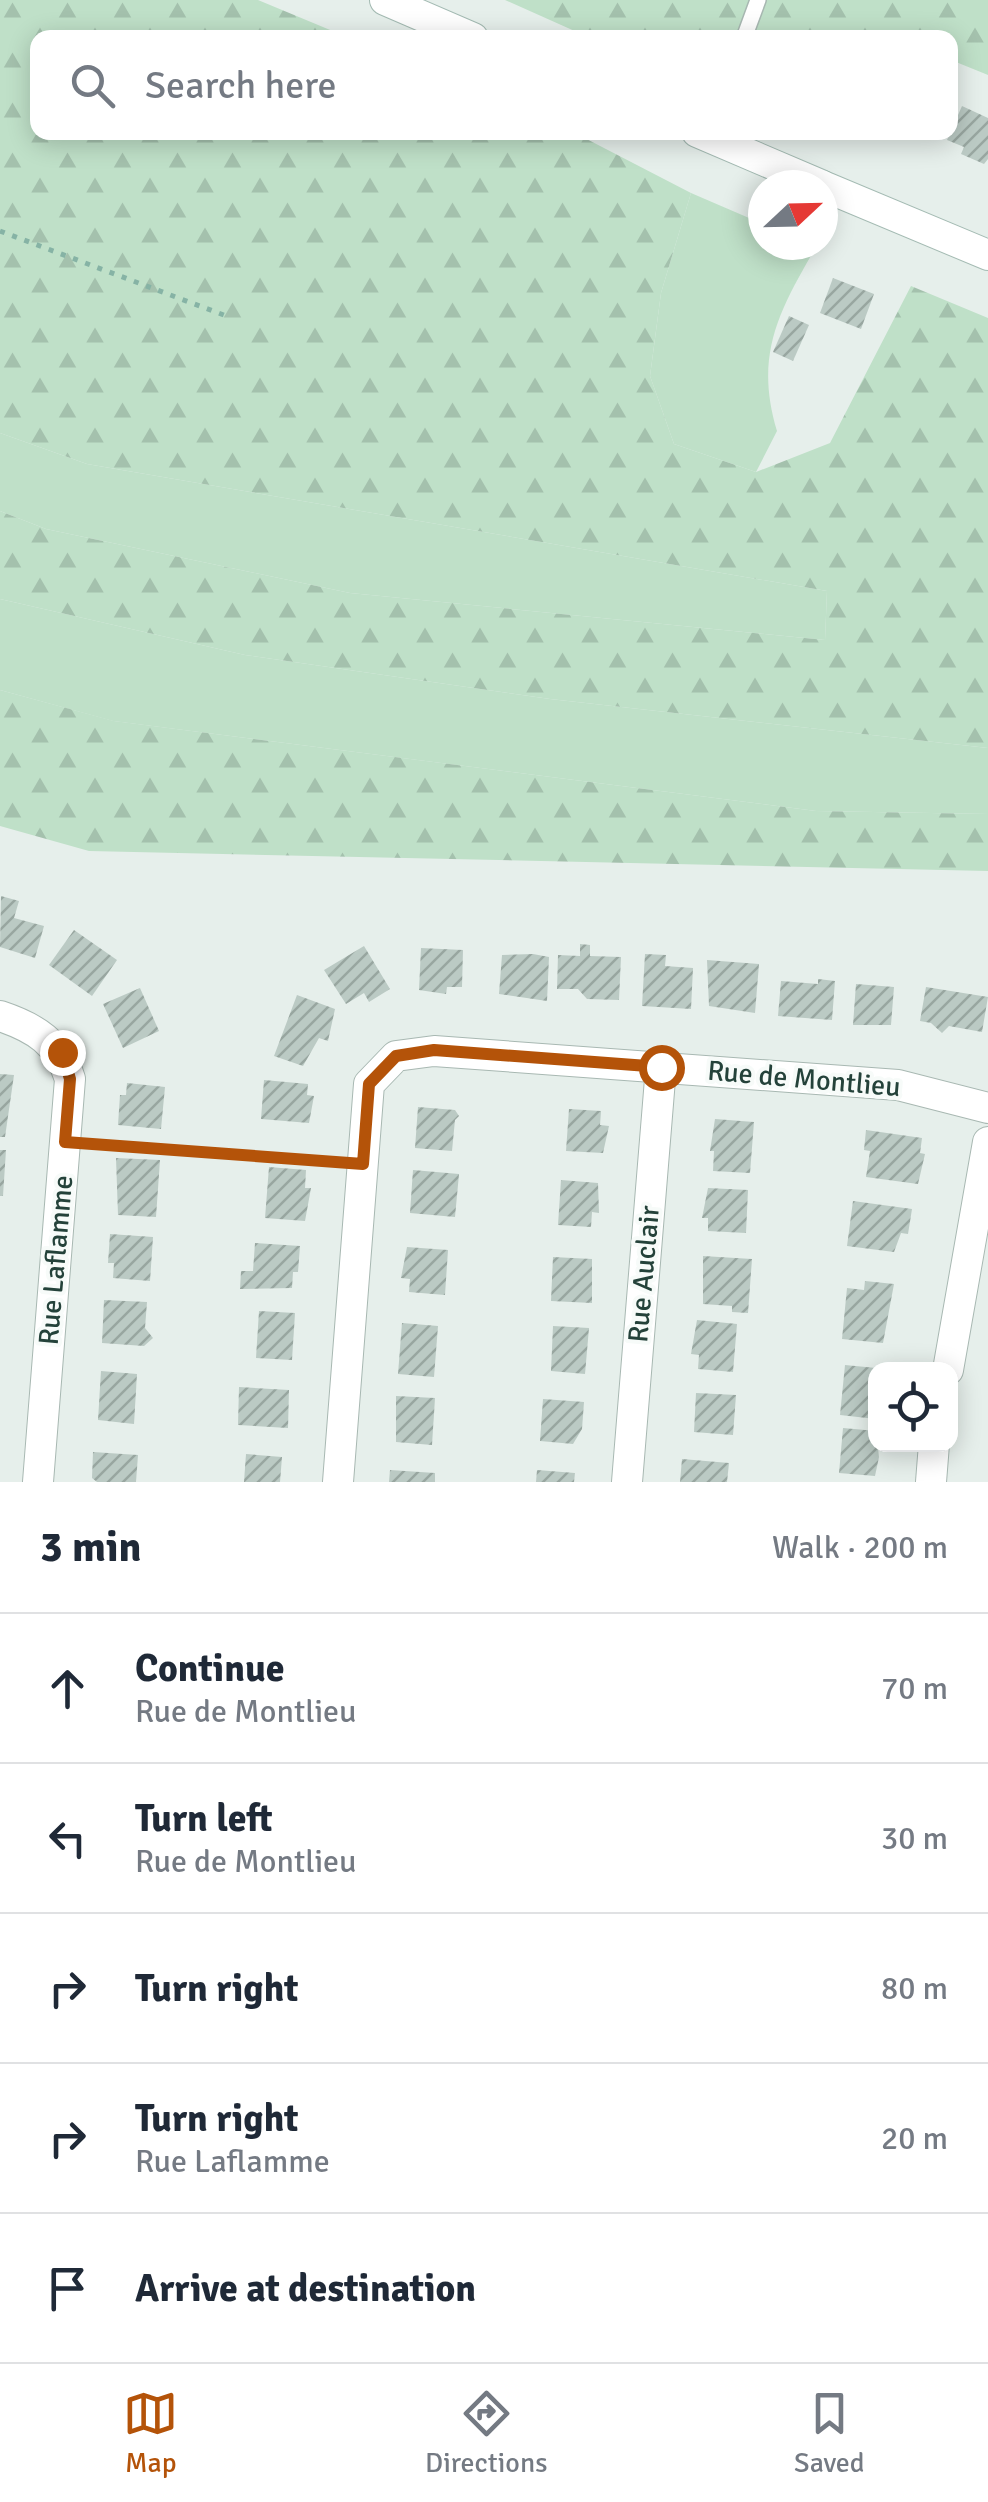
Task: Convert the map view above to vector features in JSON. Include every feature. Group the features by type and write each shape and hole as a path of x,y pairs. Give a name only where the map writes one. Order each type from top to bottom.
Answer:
{"street":[{"path":"385,0 454,30"},
{"path":"717,140 785,170"},
{"path":"838,193 988,254"},
{"name":"Rue Laflamme","path":"0,1016 27,1025 62,1052 70,1079 38,1482"},
{"name":"Rue de Montlieu","path":"338,1482 369,1084 396,1056 434,1050 898,1085 988,1108"},
{"name":"Rue Auclair","path":"627,1482 661,1067"},
{"path":"949,1362 988,1142"},
{"path":"931,1482 933,1452"}],"lane":[{"path":"747,30 758,0"}],"path":[{"path":"0,230 229,316"},
{"path":"65,1142 363,1164"}],"green space":[{"path":"0,0 258,0 330,30 30,30 30,140 589,140 691,193 661,293 650,376 674,444 756,472 830,443 911,286 988,318 988,748 550,699 245,655 0,599 0,511 46,529 350,593 825,640 827,591 87,464 0,433"},
{"path":"505,0 988,0 988,75 958,63 958,30 572,30"},
{"path":"691,193 748,218 748,260 809,260 774,334 768,379 777,431 756,472 674,444 650,376 661,293"},
{"path":"0,433 87,464 827,591 825,640 350,593 46,529 0,511"},
{"path":"0,599 245,655 550,699 988,748 988,814 816,811 113,721 0,690"},
{"path":"0,690 114,721 816,811 988,814 988,871 89,851 0,826"}],"building":[{"path":"962,106 988,118 988,159 984,164 961,154 964,147 947,140 958,140"},
{"path":"833,278 874,294 861,329 820,313"},
{"path":"789,316 809,325 793,361 773,352"},
{"path":"1,896 19,901 14,918 44,926 35,958 0,947"},
{"path":"74,930 117,960 92,996 49,965"},
{"path":"580,944 590,945 590,956 621,957 619,1000 587,999 578,989 557,989 558,955 580,956"},
{"path":"364,946 390,989 369,1002 364,993 346,1004 324,970"},
{"path":"421,948 463,950 462,987 447,987 446,994 419,990"},
{"path":"645,954 666,955 665,966 693,968 691,1009 642,1006"},
{"path":"502,955 549,957 547,1001 499,994"},
{"path":"707,960 759,964 755,1013 709,1006"},
{"path":"818,979 835,981 832,1020 778,1016 781,981 818,984"},
{"path":"856,984 894,987 891,1025 853,1025"},
{"path":"926,987 988,997 982,1032 949,1026 942,1033 931,1023 920,1021"},
{"path":"140,988 159,1031 123,1048 103,1004"},
{"path":"297,995 335,1009 328,1041 319,1038 303,1066 274,1056"},
{"path":"0,1074 14,1075 5,1137 0,1137"},
{"path":"264,1080 308,1084 307,1095 314,1096 309,1123 261,1119"},
{"path":"127,1083 165,1087 161,1129 118,1125 120,1095 126,1095"},
{"path":"418,1107 455,1110 459,1116 455,1120 452,1151 415,1148"},
{"path":"569,1109 601,1111 600,1125 609,1126 603,1153 566,1151"},
{"path":"715,1119 754,1122 750,1173 713,1171 714,1151 710,1151"},
{"path":"866,1130 922,1138 920,1153 925,1154 918,1184 866,1177 870,1151 864,1150"},
{"path":"0,1150 6,1150 3,1196 0,1196"},
{"path":"116,1158 160,1160 156,1217 118,1215"},
{"path":"269,1167 306,1170 305,1188 311,1188 305,1221 265,1218"},
{"path":"413,1170 459,1174 455,1217 410,1213"},
{"path":"561,1180 598,1183 599,1213 592,1212 591,1227 558,1225"},
{"path":"708,1188 748,1190 746,1233 708,1231 708,1218 702,1218"},
{"path":"853,1201 912,1209 908,1234 901,1233 894,1252 847,1246"},
{"path":"110,1234 153,1237 150,1281 113,1278 114,1263 108,1263"},
{"path":"255,1243 300,1246 292,1288 240,1289 241,1271 253,1271"},
{"path":"407,1247 448,1250 445,1295 409,1292 410,1279 401,1278"},
{"path":"703,1256 752,1259 748,1313 732,1312 732,1306 703,1304"},
{"path":"553,1257 592,1259 592,1303 551,1301"},
{"path":"865,1281 894,1284 883,1343 842,1339 847,1288 864,1290"},
{"path":"104,1300 147,1302 145,1328 153,1338 144,1346 102,1343"},
{"path":"259,1311 295,1313 292,1360 256,1358"},
{"path":"697,1320 737,1324 733,1372 698,1369 699,1355 691,1354"},
{"path":"402,1323 438,1326 434,1377 398,1374"},
{"path":"553,1326 589,1328 585,1374 551,1371"},
{"path":"845,1365 868,1367 868,1418 840,1415"},
{"path":"101,1371 137,1374 134,1424 98,1420"},
{"path":"239,1387 289,1390 288,1428 238,1425"},
{"path":"696,1393 736,1395 733,1435 694,1432"},
{"path":"396,1396 435,1398 432,1445 396,1442"},
{"path":"543,1399 584,1402 582,1429 573,1444 540,1441"},
{"path":"843,1428 868,1430 868,1452 878,1452 875,1476 839,1473"},
{"path":"93,1452 138,1455 136,1482 97,1482 92,1478"},
{"path":"246,1454 282,1457 280,1482 244,1482"},
{"path":"682,1459 729,1463 727,1482 680,1482"},
{"path":"390,1470 435,1473 435,1482 389,1482"},
{"path":"537,1470 575,1473 574,1482 536,1482"}],"route":[{"path":"62,1052 70,1079 65,1142 363,1164 369,1084 396,1056 434,1050 661,1067"}]}
